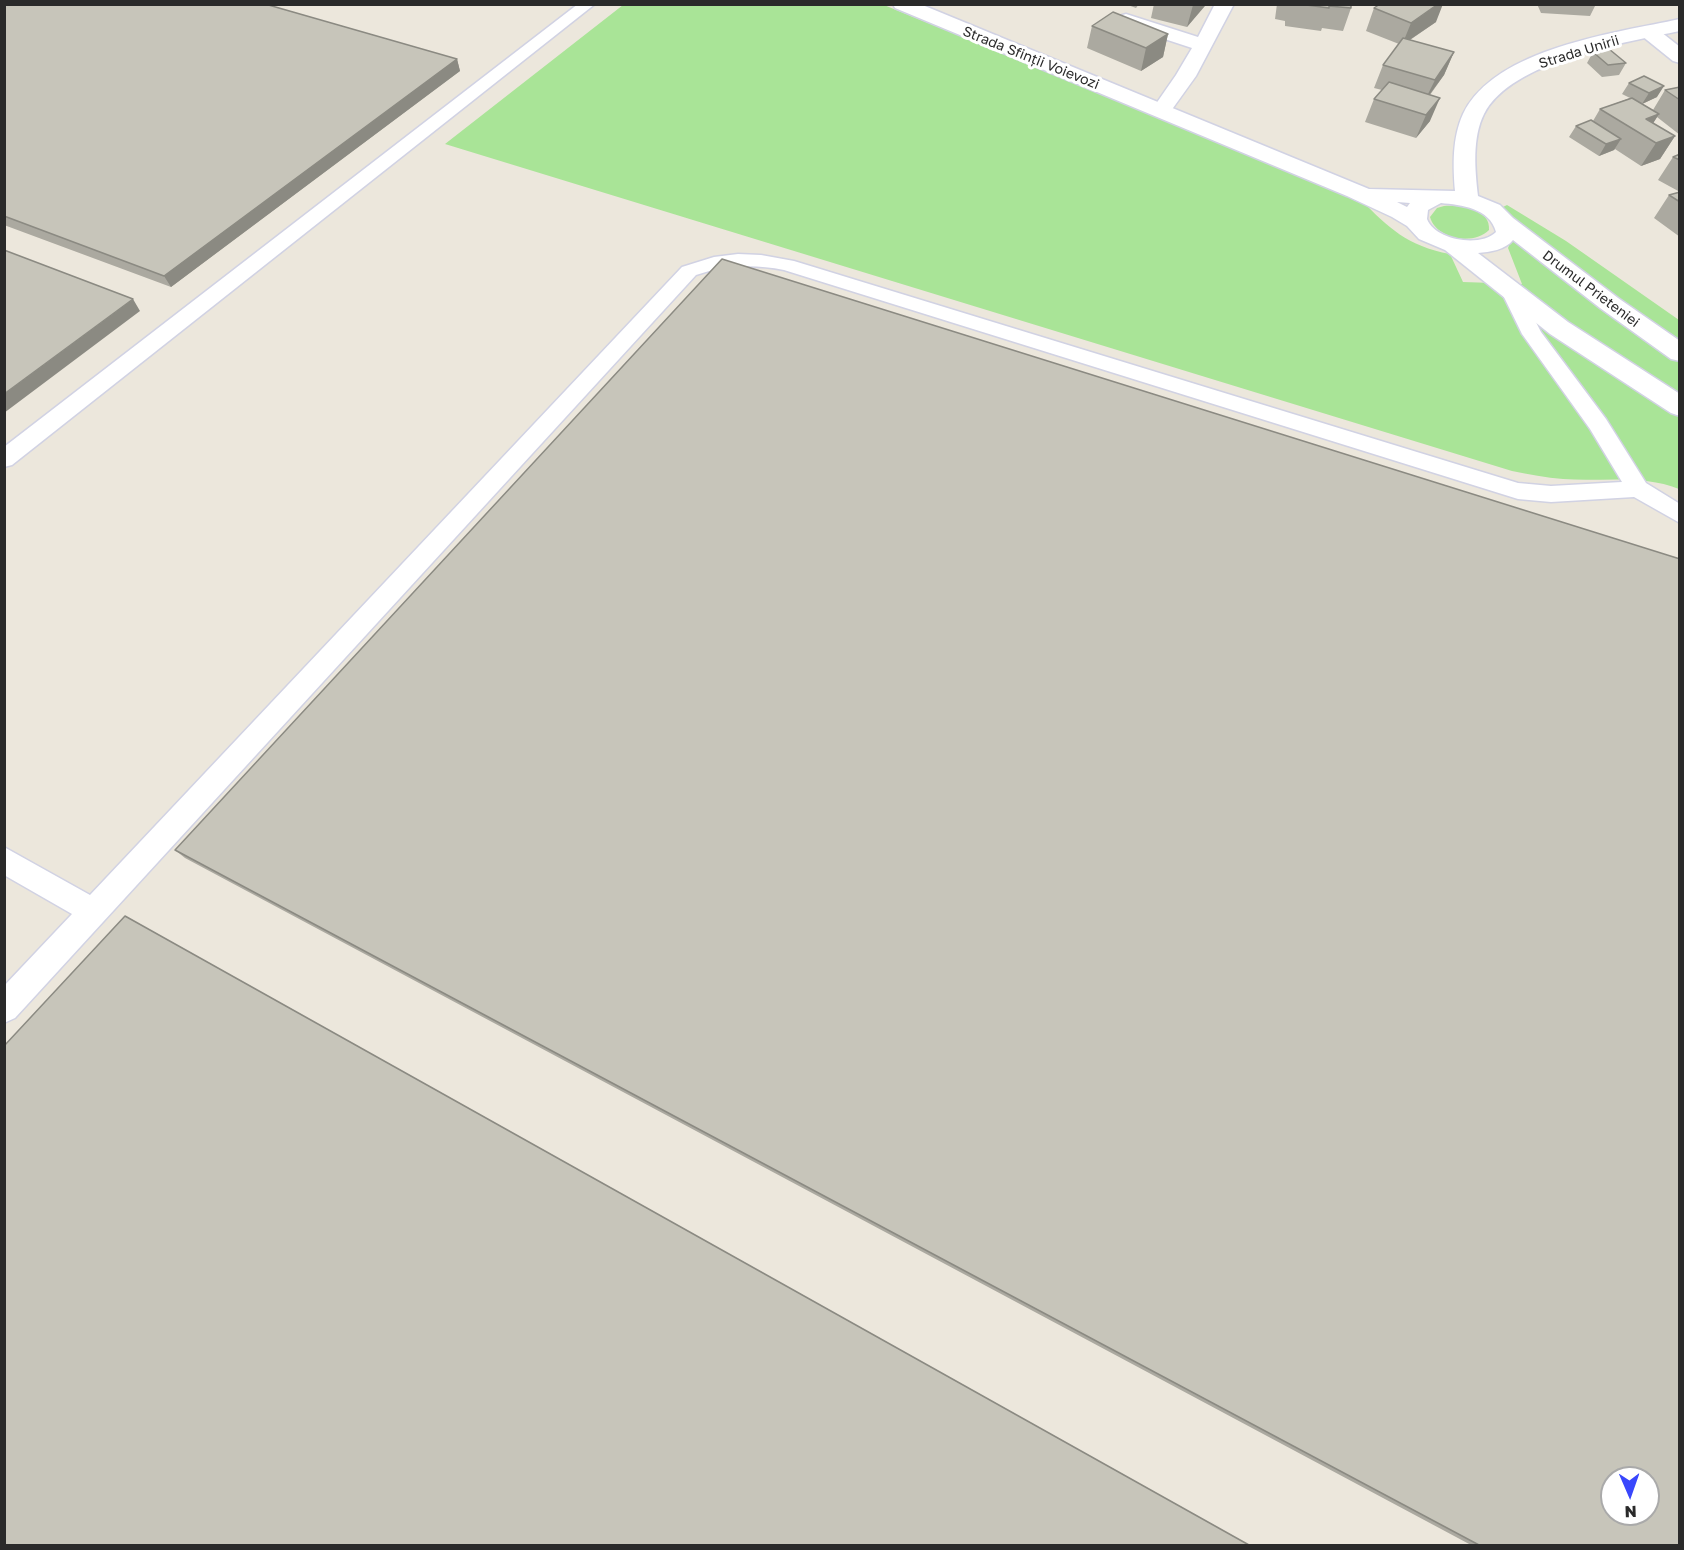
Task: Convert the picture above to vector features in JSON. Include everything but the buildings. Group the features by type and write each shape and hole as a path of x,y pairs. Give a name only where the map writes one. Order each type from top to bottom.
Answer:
{"street":[{"name":"Strada Sfinții Voievozi","path":"902,4 1355,191 1400,212 1416,222 1430,236 1454,246"},
{"path":"1161,111 1179,88 1225,4"},
{"path":"1126,20 1203,45"},
{"name":"Strada Unirii","path":"1467,199 1465,168 1469,127 1475,111 1498,85 1549,58 1680,25"},
{"path":"1649,32 1680,57"},
{"path":"1355,191 1402,197 1467,199"},
{"path":"1416,222 1415,213 1418,206 1426,200 1438,197"},
{"name":"Drumul Prieteniei","path":"1467,199 1490,208 1504,223 1609,303 1680,352"},
{"path":"1454,246 1483,248 1496,244 1503,238 1506,230 1504,223"},
{"path":"1454,246 1512,293 1585,346 1680,407"}],"lane":[{"path":"4,459 588,4"},
{"path":"4,1008 689,271 712,262 736,259 761,260 787,265 1518,490 1551,494 1638,489"},
{"path":"1512,293 1532,334 1598,424 1638,489 1680,515"},
{"path":"4,860 94,912"}],"green space":[{"path":"623,5 884,5 1360,199 1380,219 1410,241 1450,254 1463,282 1522,284 1508,248 1513,232 1509,217 1503,207 1507,205 1566,241 1679,320 1679,489 1665,484 1636,480 1563,479 1512,471 445,144"},
{"path":"1458,206 1480,213 1485,217 1489,230 1474,238 1456,238 1447,235 1434,225 1430,217 1437,208"}]}
